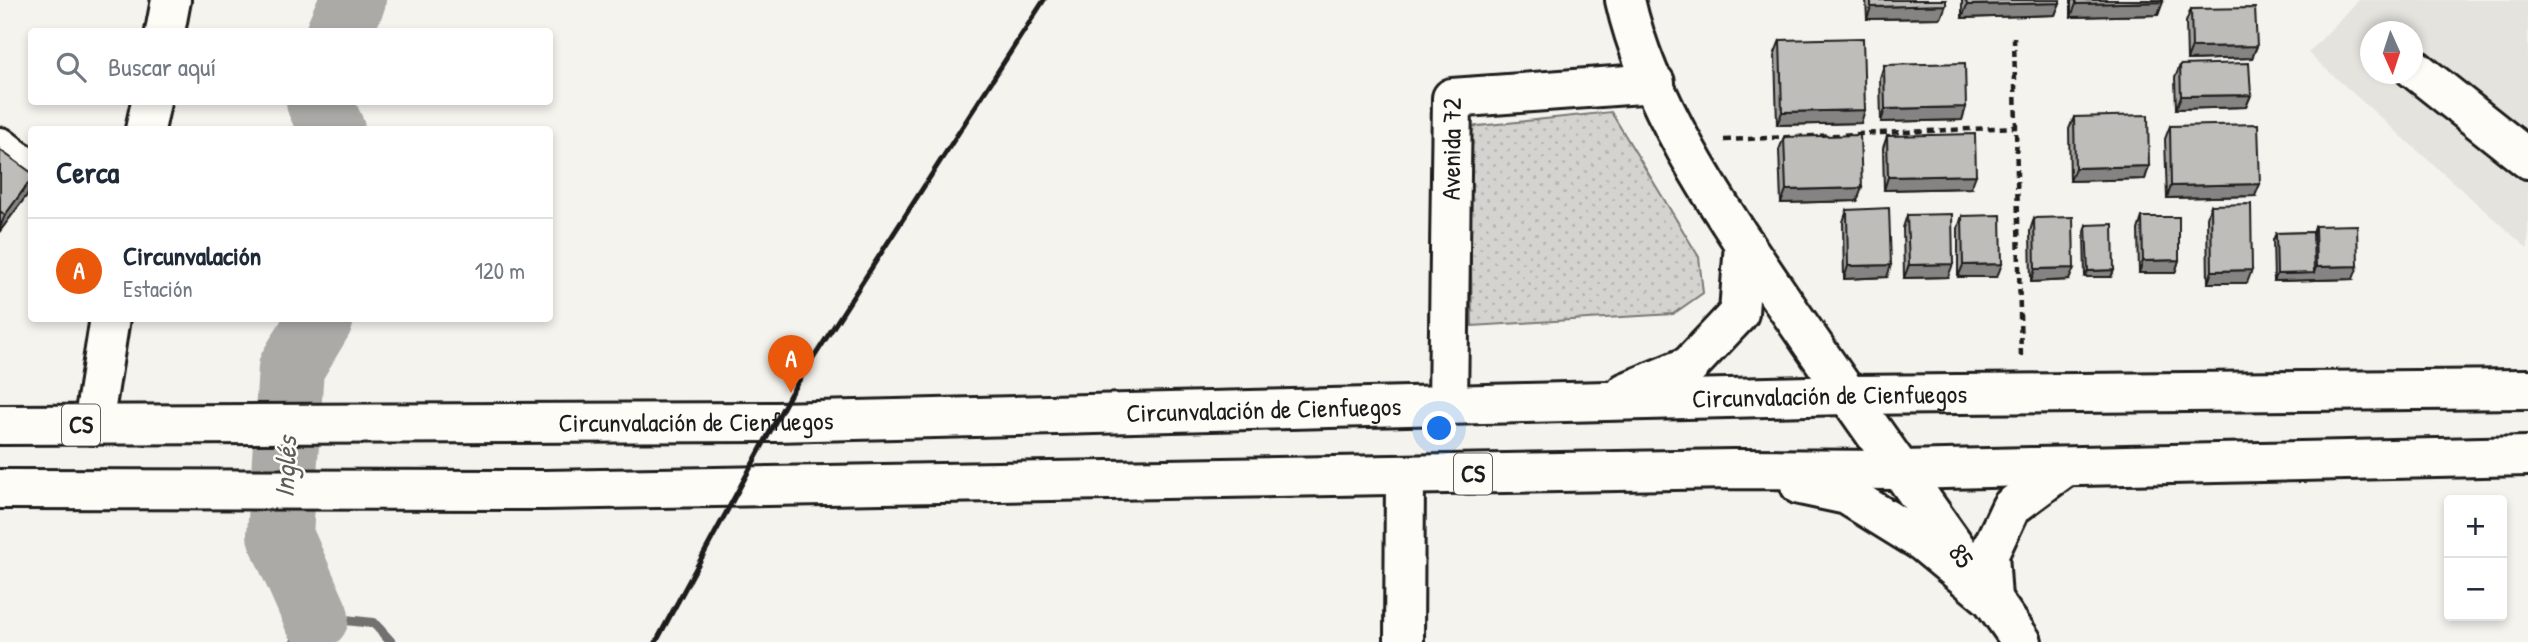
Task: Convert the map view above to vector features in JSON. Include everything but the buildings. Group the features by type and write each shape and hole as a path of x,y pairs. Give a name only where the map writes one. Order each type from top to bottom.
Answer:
{"main road":[{"path":"166,28 171,0"},
{"path":"1625,0 1634,39 1700,178 1846,395 1902,470"},
{"path":"2423,75 2528,159"},
{"name":"Avenida 72","path":"1448,405 1452,98 1655,83"},
{"path":"146,126 150,105"},
{"path":"0,147 28,169"},
{"path":"1606,401 1689,366 1739,313 1744,243"},
{"path":"93,425 109,322"},
{"name":"Circunvalación de Cienfuegos","path":"0,425 163,427 422,422 775,422 1846,395 2528,389"},
{"name":"CS","path":"0,489 544,490 1733,470 1902,470 2528,456"},
{"path":"1993,599 1989,554 2011,507 2066,467"},
{"path":"1733,470 1847,495 1923,542 1993,599"},
{"name":"85","path":"1902,470 2022,642"},
{"path":"1404,642 1405,476"}],"path":[{"path":"2014,37 2021,394"},
{"path":"1684,142 2017,127"}],"shaded area":[{"path":"2359,0 2528,0 2528,249 2308,53"},
{"path":"1611,112 1699,257 1703,293 1673,314 1472,326 1469,127"}],"waterway":[{"name":"Inglés","path":"341,28 353,0"},
{"name":"Inglés","path":"320,105 330,126"},
{"name":"Inglés","path":"316,617 280,535 291,368 319,322"},
{"path":"295,642 316,617 374,623 391,642"}],"railway":[{"path":"656,642 791,393 1044,0"}],"place":[{"name":"Circunvalación","path":"791,393"}]}
